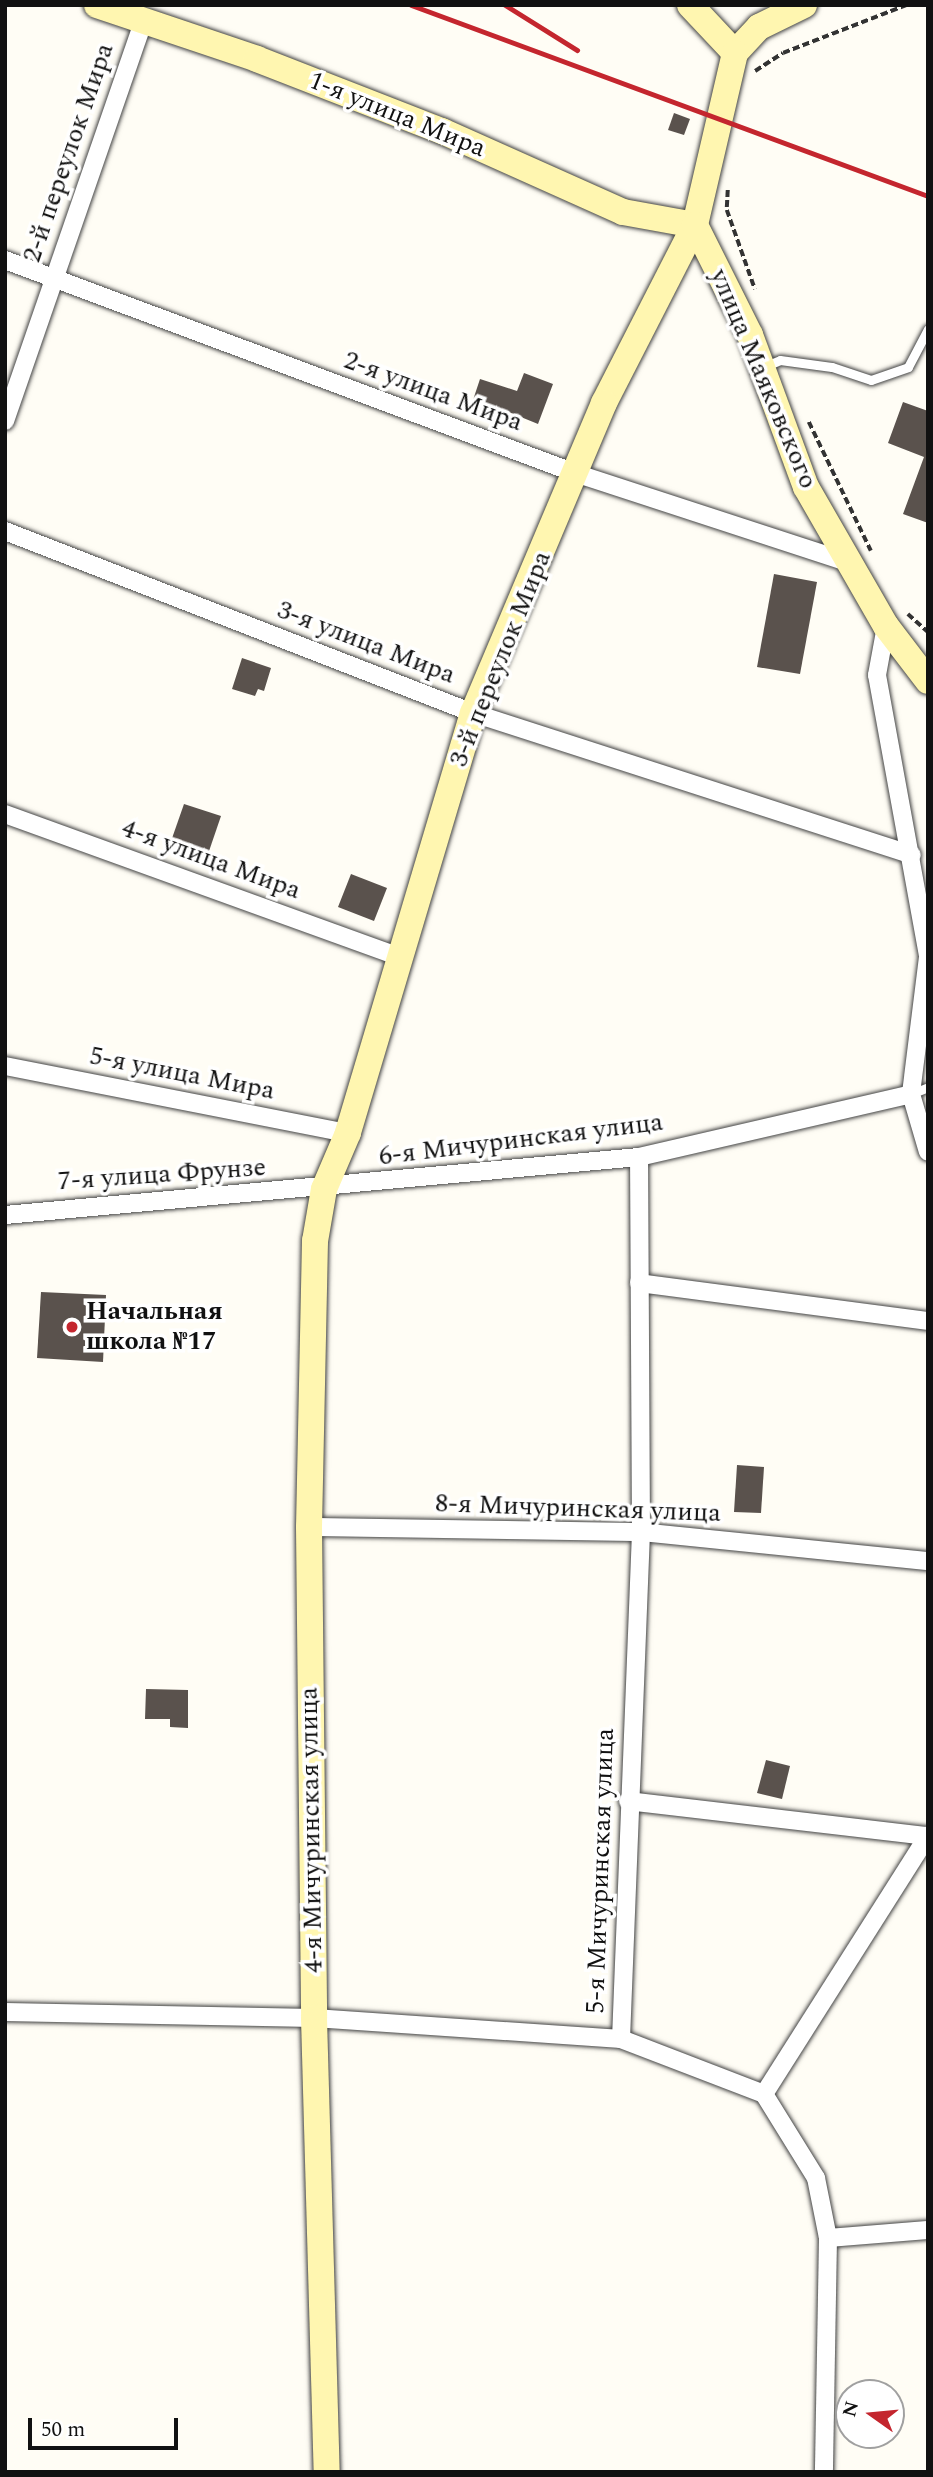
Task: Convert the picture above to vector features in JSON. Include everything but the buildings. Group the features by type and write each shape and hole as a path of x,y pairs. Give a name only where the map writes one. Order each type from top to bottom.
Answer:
{"street":[{"name":"1-я улица Мира","path":"97,5 257,59 430,126 622,212 695,225"},
{"path":"690,5 735,53"},
{"path":"695,225 735,53 759,27 804,5"},
{"name":"2-й переулок Мира","path":"5,421 143,22"},
{"name":"улица Маяковского","path":"695,225 761,368 806,487 847,562 892,616 928,681"},
{"name":"3-й переулок Мира","path":"324,1189 348,1133 398,956 473,713 604,403 695,225"},
{"name":"2-я улица Мира","path":"5,260 575,473 847,562"},
{"name":"3-я улица Мира","path":"5,531 473,713 912,855"},
{"path":"892,616 877,674 912,855 928,957 920,1090 928,1152"},
{"name":"4-я улица Мира","path":"5,814 398,956"},
{"name":"5-я улица Мира","path":"5,1066 348,1133"},
{"name":"6-я Мичуринская улица","path":"324,1189 639,1157 920,1090"},
{"name":"5-я Мичуринская улица","path":"639,1157 640,1532 621,2039 764,2094"},
{"name":"7-я улица Фрунзе","path":"5,1215 324,1189"},
{"name":"4-я Мичуринская улица","path":"324,1189 315,1241 309,1527 314,2018 327,2472"},
{"path":"639,1283 928,1321"},
{"name":"8-я Мичуринская улица","path":"309,1527 640,1532 928,1561"},
{"path":"628,1801 928,1836 764,2094 816,2178 828,2238 824,2472"},
{"path":"5,2012 314,2018 621,2039"},
{"path":"828,2238 928,2230"}],"lane":[{"path":"761,368 780,360 832,367 871,380 908,367 928,329"}],"path":[{"path":"751,74 783,53 906,5"},
{"path":"729,183 727,210 758,298"},
{"path":"805,414 875,558"},
{"path":"892,616 928,632"}],"railway":[{"path":"411,5 928,196"},
{"path":"505,5 577,50"}],"place":[{"name":"Начальная школа №17","path":"72,1327"}]}
